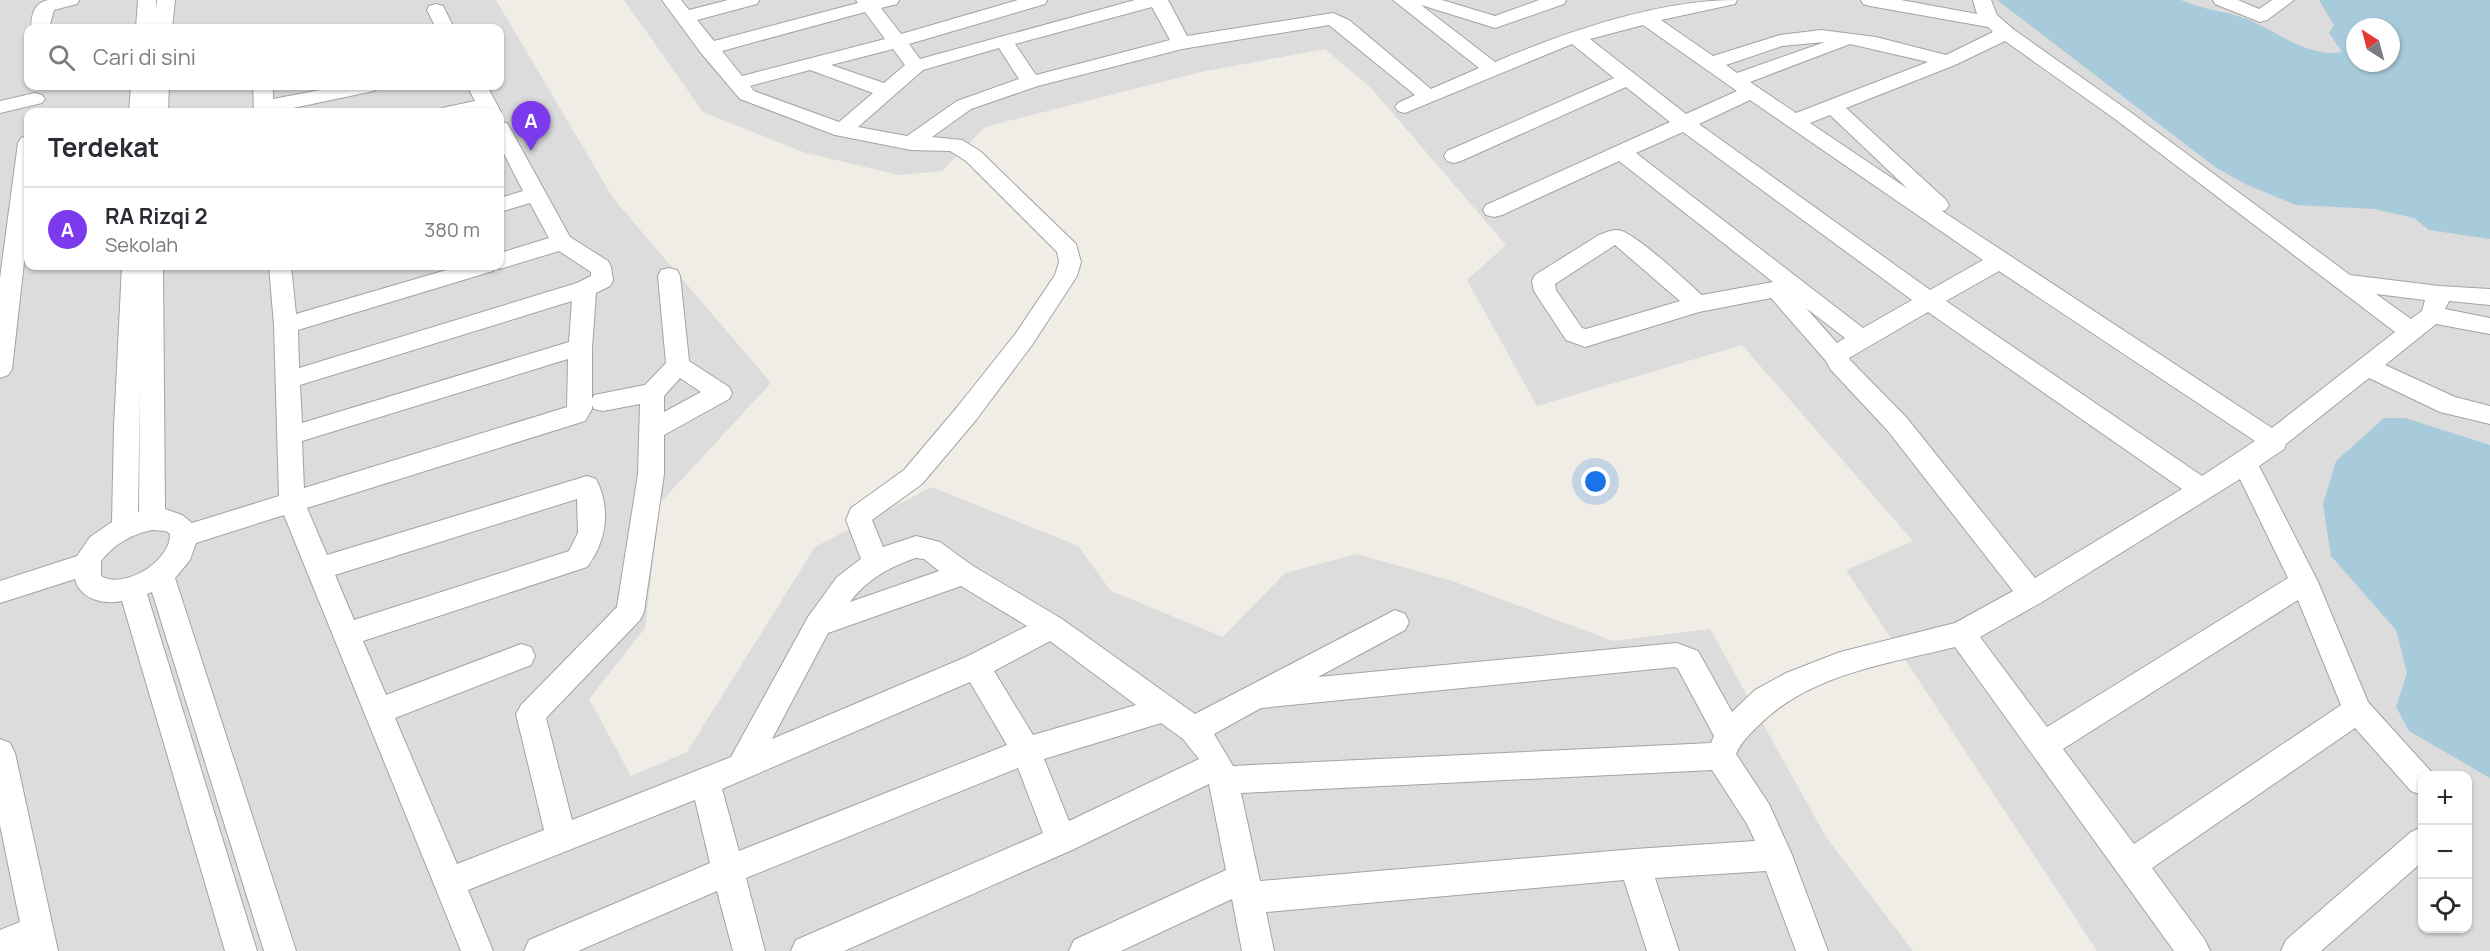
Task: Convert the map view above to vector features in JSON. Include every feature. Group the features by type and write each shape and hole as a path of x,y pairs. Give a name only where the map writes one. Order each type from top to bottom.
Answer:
{"street":[{"path":"40,24 42,11 47,6 70,0"},
{"path":"145,24 147,0"},
{"path":"164,24 166,0"},
{"path":"671,0 747,95 842,130 911,143 955,146 974,156 1068,249 1070,262 1066,276 1024,339 955,429 913,477 860,515 859,520 876,563"},
{"path":"685,17 750,0"},
{"path":"708,49 867,3 890,0"},
{"path":"737,83 896,42 1038,0"},
{"path":"842,130 916,66 1004,42 1094,7 1158,0 1181,43"},
{"path":"1402,0 1494,70"},
{"path":"1429,1 1500,22 1557,0"},
{"path":"1405,107 1558,42 1646,18 1728,0"},
{"path":"1870,0 1999,28 2122,115 2410,331"},
{"path":"1982,0 1999,28"},
{"path":"2222,0 2260,16 2285,0"},
{"path":"867,3 916,66"},
{"path":"436,10 443,24"},
{"path":"1646,18 1742,87 1962,237 2275,442"},
{"path":"911,143 964,105 1031,82 1181,43 1333,19 1429,97"},
{"path":"1793,122 1948,61 1999,28"},
{"path":"1710,64 1789,39 1815,36 1851,39 1948,61"},
{"path":"1575,37 1683,122 1930,302 2201,489"},
{"path":"1494,210 1683,122 1742,87 1851,39"},
{"path":"1004,42 1031,82"},
{"path":"811,64 886,91"},
{"path":"1454,156 1628,79"},
{"path":"139,108 141,90"},
{"path":"158,108 159,90"},
{"path":"263,90 265,108"},
{"path":"274,108 352,90"},
{"path":"479,90 488,108"},
{"path":"0,107 34,99"},
{"path":"1833,107 1960,226 1962,237"},
{"path":"288,380 585,289 602,280 602,271 562,242 537,194 508,157 504,142"},
{"path":"1620,151 1783,287 1863,340"},
{"path":"504,205 537,194"},
{"path":"0,369 4,305 24,210"},
{"path":"1698,304 1625,241 1617,237 1606,240 1543,281 1545,291 1578,338 1585,338 1698,304 1783,287"},
{"path":"504,260 562,242"},
{"path":"1837,358 1840,352 1998,261"},
{"path":"125,527 126,427 133,270"},
{"path":"152,270 152,519"},
{"path":"286,270 292,503 477,951"},
{"path":"286,325 472,270"},
{"path":"603,402 652,393 678,365 669,276"},
{"path":"2342,282 2435,304 2490,326"},
{"path":"1783,287 1837,358 1839,364 1897,424 2032,594"},
{"path":"184,536 576,414 580,409 580,347 585,289"},
{"path":"807,951 1221,773 1724,746 1765,699 1796,682 1840,664 1961,633 2032,594 2245,463 2275,442 2410,331 2448,293 2490,297"},
{"path":"289,436 580,347"},
{"path":"652,430 720,393 678,365"},
{"path":"2366,366 2449,405 2490,416"},
{"path":"561,838 531,714 630,612 651,474 652,393"},
{"path":"2245,463 2304,582 2357,710 2418,777"},
{"path":"319,570 587,486 593,513 591,537 588,548 578,559 346,635"},
{"path":"152,519 174,522 181,528 184,536 179,555 160,575 132,588 112,591 95,588 89,582 86,564 100,544 125,527 152,519"},
{"path":"742,766 818,625 855,575 896,553 916,547 931,550 963,574 1052,627 1193,730 1210,751 1221,773 1258,951"},
{"path":"0,592 86,564"},
{"path":"818,625 963,574"},
{"path":"160,575 280,951"},
{"path":"2044,745 2304,582"},
{"path":"132,588 241,951"},
{"path":"1193,730 1395,622"},
{"path":"450,882 705,782 976,666 1052,627"},
{"path":"1961,633 2194,951"},
{"path":"1256,696 1677,655 1688,660 1724,746 1776,855 1812,951"},
{"path":"377,712 521,656"},
{"path":"976,666 1026,751 1061,840"},
{"path":"540,951 729,870 1026,751 1163,710"},
{"path":"2131,864 2357,710"},
{"path":"0,753 9,846 40,941 0,946"},
{"path":"705,782 749,951"},
{"path":"2297,951 2418,845"},
{"path":"1084,951 1245,888 1776,855"},
{"path":"1635,864 1663,951"}],"shaded area":[{"path":"0,0 496,0 613,198 771,383 660,503 645,628 589,699 631,776 687,752 815,547 932,487 1078,546 1111,591 1223,637 1285,573 1357,554 1452,581 1613,641 1710,629 1826,837 1913,951 0,951"},
{"path":"624,0 2490,0 2490,951 2097,951 1846,570 1913,541 1742,345 1537,406 1467,280 1506,245 1372,89 1325,49 1201,72 985,127 942,171 899,175 806,153 703,112"}],"water":[{"path":"1997,0 2181,0 2247,19 2305,48 2329,53 2342,52 2329,33 2334,25 2319,0 2490,0 2490,239 2429,230 2414,218 2374,209 2296,205 2247,185 2215,167"},
{"path":"2384,418 2405,418 2490,445 2490,778 2409,731 2396,707 2407,673 2396,630 2331,556 2323,504 2336,461"}],"place":[{"name":"RA Rizqi 2","path":"531,151"}]}
